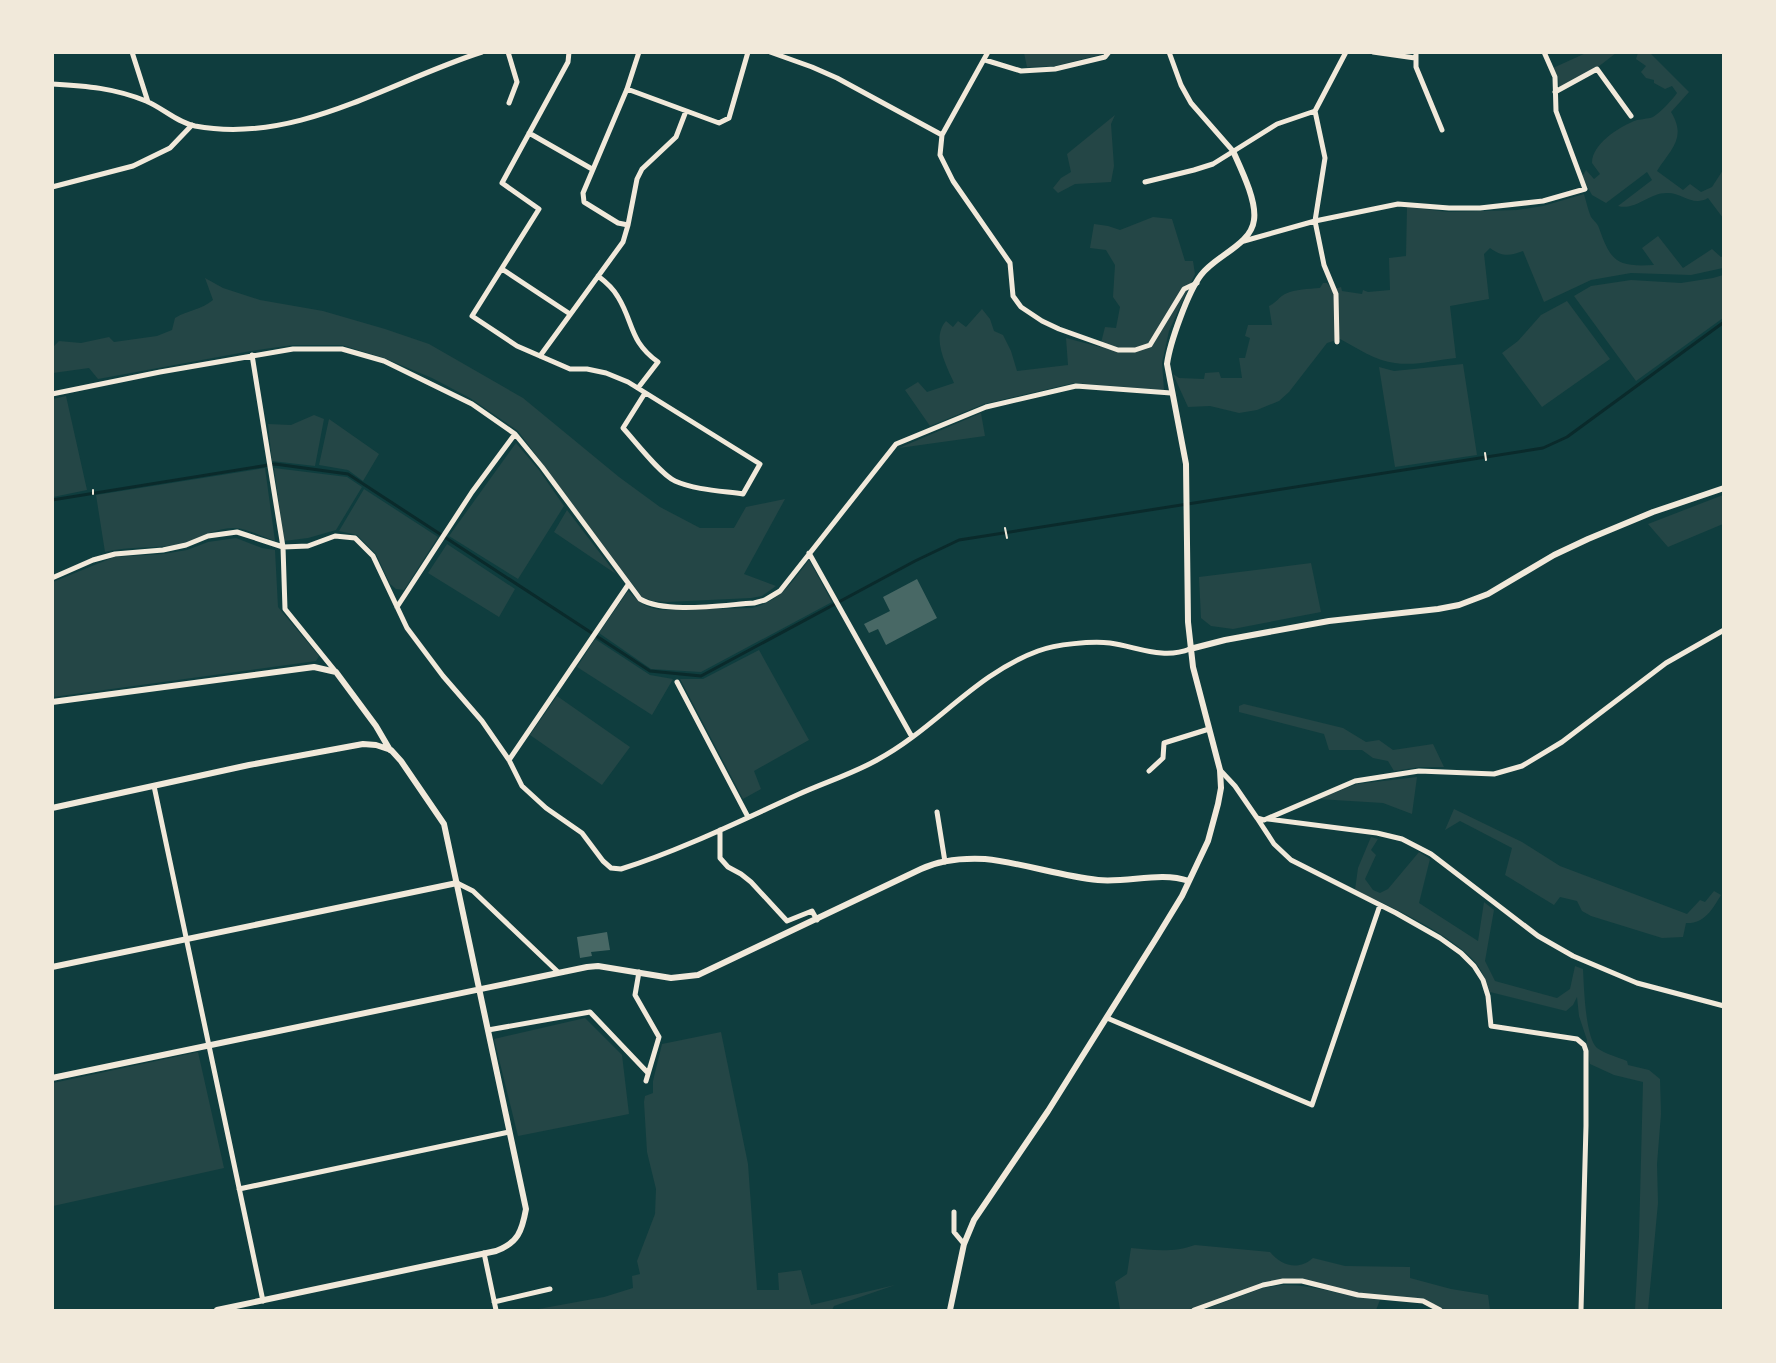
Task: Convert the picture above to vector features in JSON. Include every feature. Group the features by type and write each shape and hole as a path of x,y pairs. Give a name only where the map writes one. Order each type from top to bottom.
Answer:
{"street":[{"path":"132,52 148,102"},
{"path":"52,84 108,88 148,102 167,115 192,125 244,130 298,122 326,113 482,52"},
{"path":"508,52 517,81 509,103"},
{"path":"569,52 568,62 502,183 539,209 472,316 517,346 540,356 570,369 587,369 606,373 638,388 760,464 743,494 674,481 661,469 623,428 645,393"},
{"path":"628,225 618,223 584,202 583,193 627,89 639,52"},
{"path":"627,89 719,123 729,118 748,52"},
{"path":"770,52 837,78 942,135"},
{"path":"987,52 985,60 942,135 940,155 947,171 1010,263 1013,296 1021,307 1042,321 1118,350 1135,350 1150,345 1184,289 1197,283"},
{"path":"985,60 1021,71 1055,69 1105,57 1109,52"},
{"path":"1169,52 1181,85 1191,103 1233,151 1244,175 1255,211 1253,226 1244,241"},
{"path":"1337,342 1336,294 1324,265 1315,221 1325,158 1315,111 1346,52"},
{"path":"1373,52 1416,55 1416,67 1442,130"},
{"path":"950,1311 964,1244 974,1220 1048,1111 1107,1018 1190,881 1213,826 1221,788 1220,770 1190,649 1186,464 1167,364 1169,348 1200,276 1214,260 1244,241 1315,221 1398,204 1480,208 1543,201 1585,189 1556,111 1555,77 1544,52"},
{"path":"1555,92 1597,69 1631,116"},
{"path":"540,356 623,242 637,179 642,169 676,138 686,111"},
{"path":"1145,182 1213,164 1277,124 1315,111"},
{"path":"52,187 133,166 170,148 192,125"},
{"path":"529,134 592,169"},
{"path":"502,269 570,314"},
{"path":"598,276 611,287 619,298 630,327 644,351 658,362 638,388"},
{"path":"52,394 293,349 342,349 374,358 472,404 515,434 640,600 651,605 666,607 754,603 765,600 780,591 896,444 986,407 1076,386 1171,393"},
{"path":"217,1311 496,1251 512,1244 517,1238 526,1209 444,824 376,726 285,609 283,547 252,355"},
{"path":"397,607 472,492 515,434"},
{"path":"52,578 93,560 115,554 163,550 186,545 208,536 237,532 283,547 308,546 334,536 355,538 373,555 407,628 443,676 482,721 509,760 522,786 546,808 582,833 611,868 621,869 720,830 877,760 912,737 1005,665 1041,650 1061,646 1107,643 1175,655 1225,640 1329,621 1459,605 1488,594 1588,538 1653,512 1724,488"},
{"path":"809,553 912,737"},
{"path":"509,760 628,585"},
{"path":"1266,819 1354,781 1419,771 1494,774 1522,766 1562,742 1666,663 1724,630"},
{"path":"52,702 305,667 336,672"},
{"path":"677,682 748,817"},
{"path":"1149,771 1163,758 1164,743 1209,729"},
{"path":"52,808 356,744 376,745 391,750"},
{"path":"1220,770 1235,786 1274,844 1291,860 1380,905 1440,938 1461,953 1474,966 1483,980 1488,996 1491,1026 1577,1039 1584,1045 1586,1051 1586,1125 1581,1311"},
{"path":"154,786 263,1301"},
{"path":"937,812 945,862"},
{"path":"1257,818 1377,833 1402,839 1431,854 1539,936 1573,956 1637,983 1724,1006"},
{"path":"720,830 720,858 728,867 751,882 787,921 812,911 816,920"},
{"path":"52,1078 558,972 598,966 671,978 698,975 921,869 945,862 972,858 985,859 1096,879 1122,881 1165,876 1190,881"},
{"path":"52,968 457,883 473,891 558,972"},
{"path":"1107,1018 1312,1105 1380,905"},
{"path":"639,972 635,995 659,1037 646,1081"},
{"path":"488,1029 590,1012 648,1073"},
{"path":"239,1190 509,1132"},
{"path":"954,1212 954,1232 964,1244"},
{"path":"484,1253 496,1311"},
{"path":"1194,1311 1263,1285 1283,1281 1302,1281 1358,1296 1423,1301 1440,1311"},
{"path":"494,1302 550,1289"}],"path":[{"path":"1485,453 1486,460"},
{"path":"1005,528 1007,537"}],"shaded area":[{"path":"1024,53 1106,53 1055,66 1027,67"},
{"path":"1586,53 1616,53 1598,67 1559,87 1558,77 1553,68"},
{"path":"1638,53 1650,53 1689,92 1671,112 1678,129 1677,136 1672,150 1657,171 1683,190 1690,184 1701,192 1712,187 1723,170 1723,218 1708,198 1697,201 1668,193 1655,195 1631,206 1618,206 1652,180 1647,172 1606,203 1592,195 1582,177 1586,170 1594,179 1600,174 1592,163 1596,149 1601,143 1634,121 1653,117 1677,93 1672,86 1665,89 1654,83 1654,80 1646,78 1641,72 1646,66 1636,59"},
{"path":"1115,115 1111,124 1114,166 1111,182 1075,184 1058,193 1053,188 1061,178 1071,172 1067,154"},
{"path":"1584,194 1591,217 1607,248 1617,260 1631,265 1654,265 1642,248 1658,236 1683,268 1712,249 1721,257 1723,256 1723,268 1691,275 1631,273 1591,280 1544,302 1523,251 1506,255 1490,248 1484,254 1489,299 1450,306 1456,358 1403,364 1388,362 1340,339 1327,343 1289,392 1279,401 1257,410 1239,413 1210,406 1188,407 1173,374 1179,378 1204,379 1205,373 1219,372 1221,378 1242,378 1239,358 1245,358 1250,338 1245,336 1248,325 1272,325 1269,306 1285,294 1320,288 1323,283 1327,283 1332,290 1341,287 1342,291 1362,294 1363,290 1368,292 1390,290 1389,258 1406,256 1407,207 1448,212 1517,210 1543,206"},
{"path":"1153,217 1172,219 1185,261 1193,261 1195,274 1169,331 1162,363 1164,390 1074,383 984,404 930,426 905,390 918,382 927,392 954,383 941,352 940,335 946,321 953,327 958,321 966,327 982,309 990,319 994,331 1003,335 1017,371 1068,365 1066,338 1100,347 1105,327 1116,328 1120,307 1113,297 1115,265 1106,250 1090,248 1094,224 1120,230"},
{"path":"1723,275 1723,318 1636,381 1574,296 1591,286 1631,280 1681,283"},
{"path":"205,278 223,288 260,300 323,311 429,344 523,398 619,477 660,507 700,528 734,528 746,507 785,499 744,574 776,586 762,596 751,598 667,602 642,597 518,431 470,398 432,378 384,358 342,345 293,345 98,379 89,368 53,373 53,347 59,341 81,343 109,337 114,342 157,336 172,330 175,318 213,300"},
{"path":"1567,301 1610,359 1542,407 1502,353 1518,341 1541,315"},
{"path":"1463,364 1477,455 1395,467 1379,367 1394,371"},
{"path":"66,396 87,490 53,497 53,399"},
{"path":"981,413 985,436 899,448"},
{"path":"314,415 324,419 315,466 272,461 268,424 291,425"},
{"path":"329,419 379,454 363,481 348,470 319,465"},
{"path":"516,443 539,470 564,506 518,579 449,536"},
{"path":"265,468 275,541 245,530 229,528 173,545 105,552 96,495"},
{"path":"274,468 347,477 362,487 336,530 308,538 284,541"},
{"path":"364,489 438,537 404,590 396,589 390,584 376,554 357,535 339,531"},
{"path":"1723,495 1723,524 1668,547 1648,524"},
{"path":"567,510 616,574 554,532"},
{"path":"236,538 262,548 275,550 278,607 319,656 316,661 53,697 53,582 114,557 163,554 187,550 208,542"},
{"path":"447,544 515,589 499,617 428,573"},
{"path":"809,560 832,602 701,672 651,669 599,633 628,591 644,605 664,610 752,608 778,595"},
{"path":"1311,563 1321,612 1233,629 1211,626 1201,618 1199,577"},
{"path":"595,639 650,675 673,679 652,715 577,667"},
{"path":"759,650 809,740 754,771 761,789 743,799 680,679 703,679"},
{"path":"557,696 630,747 602,785 530,735"},
{"path":"1244,704 1343,728 1366,742 1379,740 1393,750 1433,744 1444,767 1420,767 1394,771 1388,761 1373,758 1362,750 1329,750 1324,734 1239,712 1239,706"},
{"path":"1417,777 1412,814 1383,803 1318,799 1357,784"},
{"path":"1454,809 1522,842 1560,866 1687,914 1700,900 1705,902 1714,891 1721,895 1703,919 1686,923 1683,937 1662,938 1591,916 1582,911 1577,901 1560,897 1554,905 1505,875 1512,848 1460,821 1445,830"},
{"path":"1371,837 1378,839 1371,850 1376,855 1365,879 1373,890 1380,893 1388,889 1419,852 1430,859 1419,903 1478,941 1484,902 1494,910 1485,961 1495,981 1557,998 1570,989 1575,966 1583,969 1588,1023 1597,1048 1627,1061 1628,1065 1649,1070 1660,1079 1658,1203 1648,1310 1635,1310 1643,1082 1614,1075 1590,1064 1577,997 1566,1011 1490,992 1476,963 1466,952 1419,922 1355,890 1358,868"},
{"path":"585,1018 622,1055 629,1114 518,1136 494,1039"},
{"path":"721,1032 748,1164 757,1290 779,1290 778,1273 801,1270 811,1305 895,1285 834,1306 832,1310 533,1310 604,1297 633,1288 632,1276 640,1274 637,1261 655,1214 656,1189 647,1152 644,1102 645,1096 653,1093 653,1081 662,1044"},
{"path":"198,1052 224,1168 53,1206 53,1083"},
{"path":"1195,1245 1270,1252 1280,1261 1296,1266 1313,1258 1345,1266 1410,1267 1410,1278 1451,1289 1488,1295 1490,1310 1444,1310 1424,1299 1358,1293 1284,1280 1188,1310 1120,1309 1115,1282 1127,1274 1131,1248 1171,1250"},
{"path":"1295,1285 1380,1300 1376,1310 1203,1310 1263,1288"}],"building":[{"path":"917,579 937,618 886,645 878,629 869,633 864,624 890,611 883,597"},
{"path":"607,932 610,950 591,952 592,956 580,958 577,937"}],"waterway":[{"path":"52,500 275,464 348,474 650,671 701,676 915,561 959,540 1543,448 1567,437 1724,322"}]}
